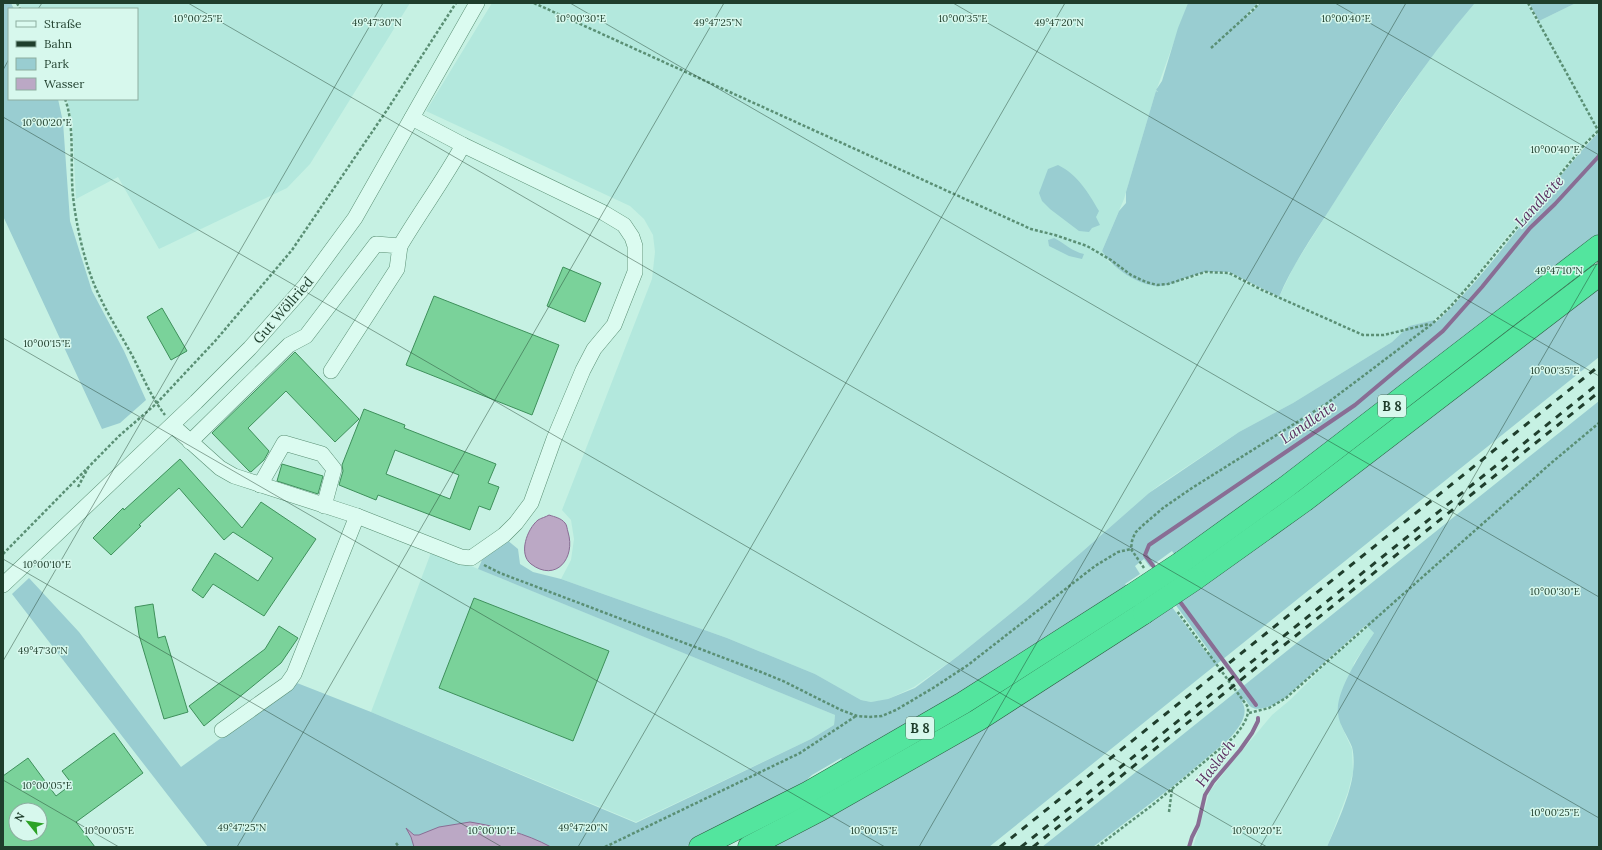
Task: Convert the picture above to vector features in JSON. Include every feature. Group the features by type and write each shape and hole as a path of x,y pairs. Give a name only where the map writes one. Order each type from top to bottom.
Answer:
{"highway":[{"name":"B 8","path":"700,847 809,792 950,710 1132,596 1286,487 1599,246"},
{"name":"B 8","path":"749,847 820,810 978,720 1195,579 1304,501 1599,274"}],"street":[{"name":"Gut Wöllried","path":"3,585 172,425 250,348 305,286 355,218 477,3"},
{"path":"172,425 220,468 234,476 357,516 461,557 471,558 504,535 516,524 531,503 554,439 583,370 594,349 614,325 635,272 635,246 632,237 624,225 604,212 463,145 412,118"},
{"path":"331,371 397,269 400,246 420,211 448,172 463,145"},
{"name":"Gut Wöllried","path":"190,442 289,345 306,336 376,244 400,246"},
{"path":"260,485 284,443 322,454 334,469 324,506"},
{"path":"222,730 287,684 294,674 357,516"}],"path":[{"path":"3,554 119,436 156,404 216,340 292,250 387,110 456,3"},
{"path":"534,3 1031,229 1055,234 1087,246 1131,275 1146,282 1157,285 1168,284 1205,272 1229,273 1242,278 1262,290 1363,335 1384,335 1432,324"},
{"path":"1211,48 1259,3"},
{"path":"1148,573 1131,549 1135,533 1142,526 1163,508 1192,488 1319,408 1432,324 1451,306 1474,280 1585,144 1599,132 1528,3"},
{"path":"65,100 69,121 73,197 87,262 97,292 156,404 172,425"},
{"path":"1249,713 1277,704 1286,698 1550,464 1599,424"},
{"path":"78,487 90,465"},
{"path":"471,558 500,573 776,678 841,710 857,716 869,718 882,716 896,710 934,688 968,665 1095,566 1118,552 1131,549"},
{"path":"1097,847 1234,737 1241,729 1249,713 1248,707 1176,610"},
{"path":"605,847 800,753 857,716"},
{"path":"1169,812 1172,788"},
{"path":"396,843 399,847"}],"shaded area":[{"path":"19,3 410,3 310,164 287,188 159,249 118,177 76,199 72,120 67,100 138,100 138,8 22,8"},
{"path":"492,3 1188,3 1155,94 1124,199 1102,251 1109,262 1130,276 1145,283 1157,286 1168,285 1205,274 1229,274 1277,298 1279,297 1294,266 1362,158 1446,37 1475,3 1527,3 1537,22 1576,3 1599,3 1599,129 1584,143 1499,246 1473,280 1450,306 1434,320 1409,326 1392,342 1293,403 1239,432 1162,483 1026,601 958,656 914,687 886,700 871,702 861,700 815,674 727,638 561,579 571,560 574,539 571,520 562,510 652,279 655,252 653,235 644,219 630,206 426,111"},
{"path":"432,550 835,715 834,725 811,739 636,822 371,712"},
{"path":"1368,627 1374,633 1354,663 1341,725 1352,749 1353,772 1348,792 1327,847 1193,847 1210,791 1230,765 1272,715 1290,700 1329,661"}],"green space":[{"path":"3,3 11,3 14,8 8,8 8,100 58,100 63,122 70,221 92,291 124,351 146,400 120,423 102,429 3,216"},
{"path":"1188,3 1258,3 1247,14 1248,16 1260,3 1475,3 1420,73 1386,122 1306,246 1279,297 1229,272 1205,272 1165,285 1149,285 1133,279 1118,269 1102,251 1119,211 1126,203 1126,192 1155,94 1156,91 1158,92 1156,90 1162,81 1178,28"},
{"path":"1529,3 1576,3 1539,21"},
{"path":"1598,133 1599,234 1392,395 1286,475 1174,554 1172,551 1150,567 1144,559 1135,566 1140,574 1125,584 1128,588 1021,659 790,795 685,847 208,847 12,594 29,578 79,632 181,767 297,683 371,712 636,823 811,739 834,725 835,715 478,569 482,560 506,539 518,549 520,564 533,572 561,579 727,638 815,674 861,700 871,702 888,699 915,688 958,656 1026,601 1149,493 1239,432 1293,403 1392,342 1409,326 1434,320 1436,322 1469,289 1558,179","holes":["841,758 842,759 794,792 812,775"]},
{"path":"1058,165 1077,179 1099,211 1096,217 1100,225 1092,228 1089,232 1079,231 1042,201 1039,193 1048,169"},
{"path":"1054,238 1072,249 1084,254 1082,259 1069,256 1049,246 1048,240"},
{"path":"1599,285 1599,357 989,847 757,847 1152,621 1172,607 1208,655 1210,652 1175,604"},
{"path":"1599,401 1599,847 1327,847 1339,820 1352,781 1354,760 1353,750 1340,722 1338,704 1350,672 1374,633 1366,625 1282,700 1269,707 1255,709 1249,705 1245,699 1242,702 1245,712 1242,722 1229,739 1172,787 1093,847 1042,847 1460,512"}],"water":[{"path":"549,515 560,519 566,524 570,542 569,551 562,565 556,569 548,571 540,569 527,560 525,548 530,529 538,520"},
{"path":"470,822 512,831 551,847 414,847 406,828 414,835 419,835 439,827"}],"building":[{"path":"563,267 601,283 585,322 547,306"},
{"path":"434,296 559,345 532,415 406,365"},
{"path":"162,308 187,351 171,360 147,317"},
{"path":"295,352 359,419 335,442 286,391 248,428 269,451 264,460 251,472 212,433"},
{"path":"364,409 405,425 404,428 496,464 488,483 499,487 490,510 479,506 470,530 378,495 376,500 339,485 343,471 342,465","holes":["395,450 459,475 450,499 386,474"]},
{"path":"180,459 242,528 261,502 316,539 264,616 213,584 203,598 192,590 215,553 258,581 273,558 233,532 224,540 179,488 139,525 141,526 111,555 93,538 123,508 124,510"},
{"path":"282,464 323,476 318,494 277,481"},
{"path":"474,598 609,651 573,741 439,688"},
{"path":"153,604 158,638 165,636 188,712 164,719 139,635 135,607"},
{"path":"279,626 298,638 281,663 204,726 189,706 265,649"},
{"path":"114,733 143,773 76,822 95,847 3,847 3,776 28,758 56,796 72,784 62,771"}],"waterway":[{"name":"Landleite","path":"1157,571 1145,555 1149,545 1355,405 1443,331 1482,287 1530,228 1555,204 1599,156"},
{"name":"Landleite","path":"1178,599 1256,705"},
{"name":"Haslach","path":"1189,847 1198,825 1205,795 1213,782 1252,733 1258,718"}],"railway":[{"path":"1000,847 1599,366"},
{"path":"1021,847 1599,383"},
{"path":"1033,847 1599,392"}]}
